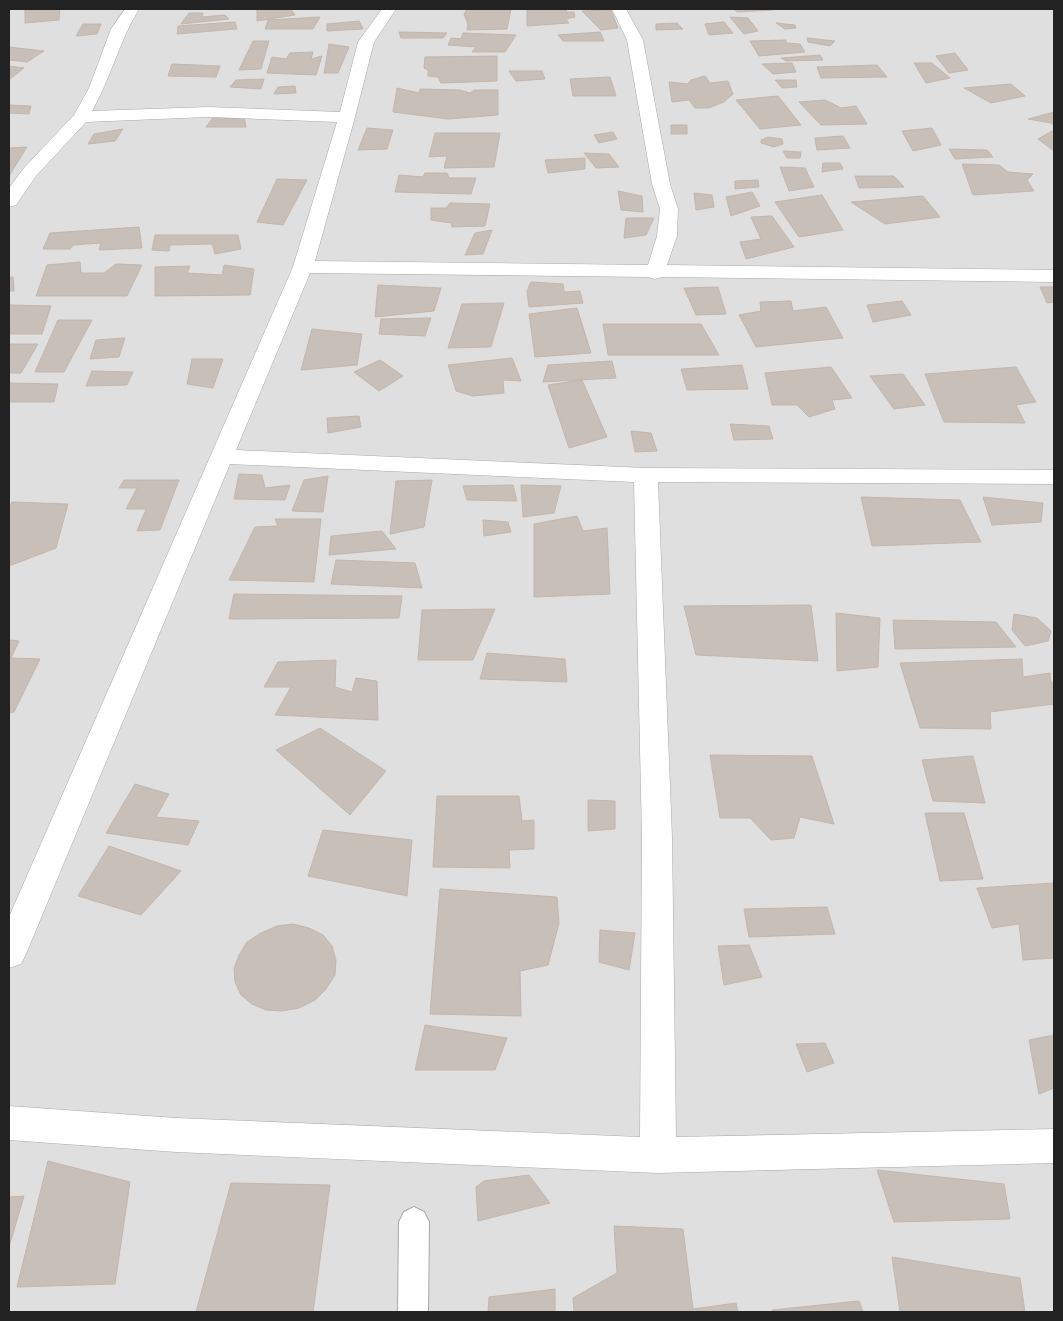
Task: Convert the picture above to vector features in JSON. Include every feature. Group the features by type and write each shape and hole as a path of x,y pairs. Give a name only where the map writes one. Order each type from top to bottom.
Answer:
{"street":[{"path":"9,201 30,172 81,117 98,88 119,29 132,9"},
{"path":"9,954 303,267 347,117 366,42 389,9"},
{"path":"619,9 635,40 662,184 669,210 667,236 655,273"},
{"path":"81,117 208,112 347,117"},
{"path":"303,267 655,273 1054,276"},
{"path":"223,457 646,474 1054,477"},
{"path":"646,474 657,837 658,1155"},
{"path":"9,1123 176,1135 658,1155 1054,1146"}],"lane":[{"path":"413,1312 414,1222"}],"shaded area":[{"path":"9,9 1054,9 1054,1312 9,1312"}],"building":[{"path":"60,9 59,20 25,23 25,10"},
{"path":"257,9 291,9 295,15 257,21"},
{"path":"467,9 511,9 507,29 467,30 468,24 464,14"},
{"path":"527,9 567,9 566,12 574,12 575,17 566,19 569,23 527,26"},
{"path":"734,9 772,9 773,10 737,12"},
{"path":"611,10 618,28 601,30 582,11"},
{"path":"189,13 203,13 202,17 225,15 229,19 181,24"},
{"path":"320,17 313,29 265,29 268,20"},
{"path":"730,17 748,18 758,31 744,34"},
{"path":"359,21 363,29 327,31 327,24"},
{"path":"235,22 237,29 177,34 178,26"},
{"path":"724,22 733,33 709,35 705,24"},
{"path":"677,23 683,29 656,30 656,24"},
{"path":"776,23 795,25 796,28 785,29"},
{"path":"83,24 101,24 97,34 76,36"},
{"path":"399,32 447,33 443,38 401,38"},
{"path":"600,32 604,41 563,41 558,35"},
{"path":"463,33 516,35 505,52 472,52 476,47 448,45 451,38 461,39"},
{"path":"807,38 835,41 830,46 808,42"},
{"path":"786,40 786,43 800,44 805,52 759,56 750,41"},
{"path":"253,41 269,41 261,69 239,70"},
{"path":"329,44 349,47 338,73 324,73"},
{"path":"9,47 44,51 27,62 9,60"},
{"path":"313,52 311,59 322,56 316,75 267,73 272,57 286,59 290,53"},
{"path":"955,53 968,70 949,73 936,56"},
{"path":"820,55 823,60 786,61 781,58"},
{"path":"497,56 497,81 441,83 438,77 428,76 428,70 424,68 425,57"},
{"path":"792,63 796,72 773,74 762,64"},
{"path":"914,63 932,63 950,78 926,83"},
{"path":"172,64 220,66 216,77 168,76"},
{"path":"877,65 887,77 821,78 817,67"},
{"path":"9,66 24,68 9,80"},
{"path":"509,71 542,71 545,79 516,81"},
{"path":"705,76 710,83 728,81 733,94 724,102 709,108 695,108 689,100 672,102 669,82 688,84 691,80"},
{"path":"610,77 616,96 573,96 570,79"},
{"path":"264,79 261,89 230,87 236,80"},
{"path":"775,80 796,80 797,87 782,88"},
{"path":"1011,84 1025,96 991,103 964,88"},
{"path":"295,86 296,93 274,94 278,87"},
{"path":"397,88 419,93 420,89 460,90 470,93 474,90 498,90 498,115 448,119 393,112"},
{"path":"778,96 801,125 760,129 736,100"},
{"path":"825,100 841,108 856,106 867,124 821,125 799,102"},
{"path":"9,105 31,106 29,114 9,113"},
{"path":"1054,112 1054,126 1051,123 1028,119"},
{"path":"215,115 244,117 246,127 206,127"},
{"path":"671,125 687,125 687,134 671,134"},
{"path":"367,128 393,130 387,149 358,150"},
{"path":"932,128 941,145 913,151 902,131"},
{"path":"123,129 115,141 88,144 94,134"},
{"path":"1054,130 1054,151 1038,139"},
{"path":"613,132 617,139 599,143 594,135"},
{"path":"435,133 500,133 494,167 444,168 447,156 429,157"},
{"path":"843,136 850,148 817,150 815,138"},
{"path":"768,137 782,139 783,144 774,147 761,143 761,140"},
{"path":"27,147 9,176 9,148"},
{"path":"949,149 987,150 993,157 955,159"},
{"path":"783,151 801,152 800,158 787,158"},
{"path":"584,153 609,154 619,167 596,168"},
{"path":"585,158 585,169 548,173 545,160"},
{"path":"823,163 840,163 843,169 822,172"},
{"path":"962,164 999,165 1008,172 1033,174 1027,180 1034,191 973,195"},
{"path":"780,167 805,168 814,187 789,191"},
{"path":"425,173 447,173 449,178 476,178 471,194 395,192 399,175 423,177"},
{"path":"855,176 894,176 904,187 859,188"},
{"path":"277,179 307,180 283,225 257,222"},
{"path":"758,180 759,187 735,189 735,181"},
{"path":"618,191 642,196 643,212 621,210"},
{"path":"752,192 760,206 731,216 726,197"},
{"path":"694,193 712,195 714,207 696,210"},
{"path":"822,195 843,230 799,237 775,202"},
{"path":"923,196 940,217 885,224 851,202"},
{"path":"450,203 490,204 485,226 452,227 451,223 431,220 431,208 446,208"},
{"path":"772,216 794,247 746,259 740,242 761,239 751,217"},
{"path":"626,218 654,218 646,235 624,238"},
{"path":"139,227 142,248 99,250 101,243 73,245 70,249 43,249 50,233"},
{"path":"492,230 483,254 465,255 475,233"},
{"path":"155,235 238,235 241,249 215,254 212,244 170,245 169,251 152,250"},
{"path":"80,262 81,273 104,273 116,264 142,265 127,296 36,296 47,265"},
{"path":"224,265 254,269 250,295 155,296 155,267 190,266 187,273 222,275"},
{"path":"9,277 13,277 14,291 9,291"},
{"path":"531,282 563,284 564,292 580,291 583,303 529,307 527,291"},
{"path":"378,285 441,288 434,311 375,317"},
{"path":"718,287 726,314 696,315 684,288"},
{"path":"1040,287 1054,287 1054,302 1047,303"},
{"path":"791,301 793,311 826,307 843,338 756,347 739,315 761,311 760,302"},
{"path":"902,301 911,315 873,322 867,305"},
{"path":"504,303 491,347 448,348 462,304"},
{"path":"9,305 51,306 42,334 9,334"},
{"path":"577,308 591,353 535,357 529,314"},
{"path":"431,318 425,336 379,334 381,319"},
{"path":"58,320 92,320 64,372 35,372"},
{"path":"603,324 701,324 719,355 608,355"},
{"path":"312,329 362,334 357,365 301,370"},
{"path":"125,338 119,357 90,359 96,340"},
{"path":"9,344 38,344 21,373 9,373"},
{"path":"512,358 521,381 503,380 504,393 473,396 456,391 448,365"},
{"path":"192,359 223,359 213,388 187,384"},
{"path":"380,360 403,376 379,391 354,372"},
{"path":"612,361 616,378 543,382 548,365"},
{"path":"742,365 748,389 687,390 681,369"},
{"path":"831,367 852,398 832,400 835,409 809,417 797,405 772,405 765,373"},
{"path":"1016,367 1036,402 1016,405 1025,423 944,422 925,374"},
{"path":"92,371 133,372 127,385 86,386"},
{"path":"903,374 925,405 894,409 870,376"},
{"path":"582,380 607,437 569,448 548,385"},
{"path":"9,383 58,384 54,402 9,402"},
{"path":"359,416 361,427 328,433 327,418"},
{"path":"730,424 769,426 773,439 734,440"},
{"path":"631,431 651,433 657,451 635,452"},
{"path":"239,474 262,475 265,488 290,485 285,500 234,499"},
{"path":"328,476 323,512 292,511 304,480"},
{"path":"124,480 179,480 160,530 137,531 146,509 126,509 137,488 119,488"},
{"path":"432,480 424,527 390,534 396,481"},
{"path":"513,485 517,501 467,500 463,486"},
{"path":"521,485 561,486 554,513 523,517"},
{"path":"861,497 960,500 981,542 872,546"},
{"path":"983,497 1043,503 1041,522 992,525"},
{"path":"12,502 68,504 56,548 9,566 9,508"},
{"path":"577,516 583,531 607,528 610,594 534,597 534,524"},
{"path":"275,519 321,519 314,582 229,580 255,527 278,526"},
{"path":"483,520 508,522 511,532 484,536"},
{"path":"382,531 396,549 329,555 331,536"},
{"path":"336,560 415,563 422,588 331,584"},
{"path":"234,594 402,596 399,618 229,619"},
{"path":"811,605 818,661 696,655 684,606"},
{"path":"495,609 473,660 418,660 422,610"},
{"path":"836,613 880,618 878,667 837,671"},
{"path":"1014,614 1037,618 1051,631 1048,641 1025,646 1012,630"},
{"path":"893,620 996,622 1016,647 895,649"},
{"path":"9,640 19,641 11,658 40,659 14,712 9,713"},
{"path":"487,653 565,659 567,682 480,679"},
{"path":"1022,659 1023,677 1050,673 1051,683 1054,682 1054,704 990,712 991,729 920,728 900,663"},
{"path":"336,660 335,687 352,692 356,678 377,681 378,720 275,715 291,687 264,687 278,662"},
{"path":"320,728 386,771 350,815 276,750"},
{"path":"710,755 812,756 834,824 800,817 794,838 771,840 750,818 720,818"},
{"path":"973,756 985,803 933,801 922,760"},
{"path":"135,784 169,794 156,817 199,821 188,845 106,833"},
{"path":"437,796 519,796 522,821 534,820 534,849 509,850 510,868 433,867"},
{"path":"588,800 615,801 615,829 588,831"},
{"path":"925,813 964,813 983,879 940,881"},
{"path":"323,830 412,840 407,896 308,876"},
{"path":"109,846 181,871 141,915 78,896"},
{"path":"1054,883 1054,958 1023,960 1019,924 992,928 977,888"},
{"path":"440,889 557,897 559,923 548,965 520,971 521,1016 430,1014"},
{"path":"827,907 835,934 749,937 744,909"},
{"path":"293,924 309,928 323,935 332,946 336,960 335,975 326,989 315,1000 299,1008 282,1011 266,1010 252,1004 241,995 235,982 234,968 247,942 277,926"},
{"path":"600,930 635,933 629,970 599,962"},
{"path":"749,945 762,977 724,985 718,946"},
{"path":"425,1025 507,1038 495,1070 415,1070"},
{"path":"1054,1035 1054,1088 1039,1094 1029,1040"},
{"path":"825,1043 834,1063 807,1072 796,1044"},
{"path":"48,1161 130,1182 115,1284 17,1287"},
{"path":"877,1170 1004,1184 1010,1219 894,1222"},
{"path":"529,1175 550,1203 478,1221 476,1187 484,1181"},
{"path":"231,1183 330,1185 313,1312 196,1312"},
{"path":"24,1196 9,1247 9,1197"},
{"path":"614,1226 683,1229 693,1309 736,1303 738,1312 574,1312 573,1298 617,1273"},
{"path":"892,1257 1020,1278 1025,1312 900,1312"},
{"path":"555,1289 555,1312 488,1312 489,1297"},
{"path":"859,1301 863,1312 772,1312 772,1310"}]}
